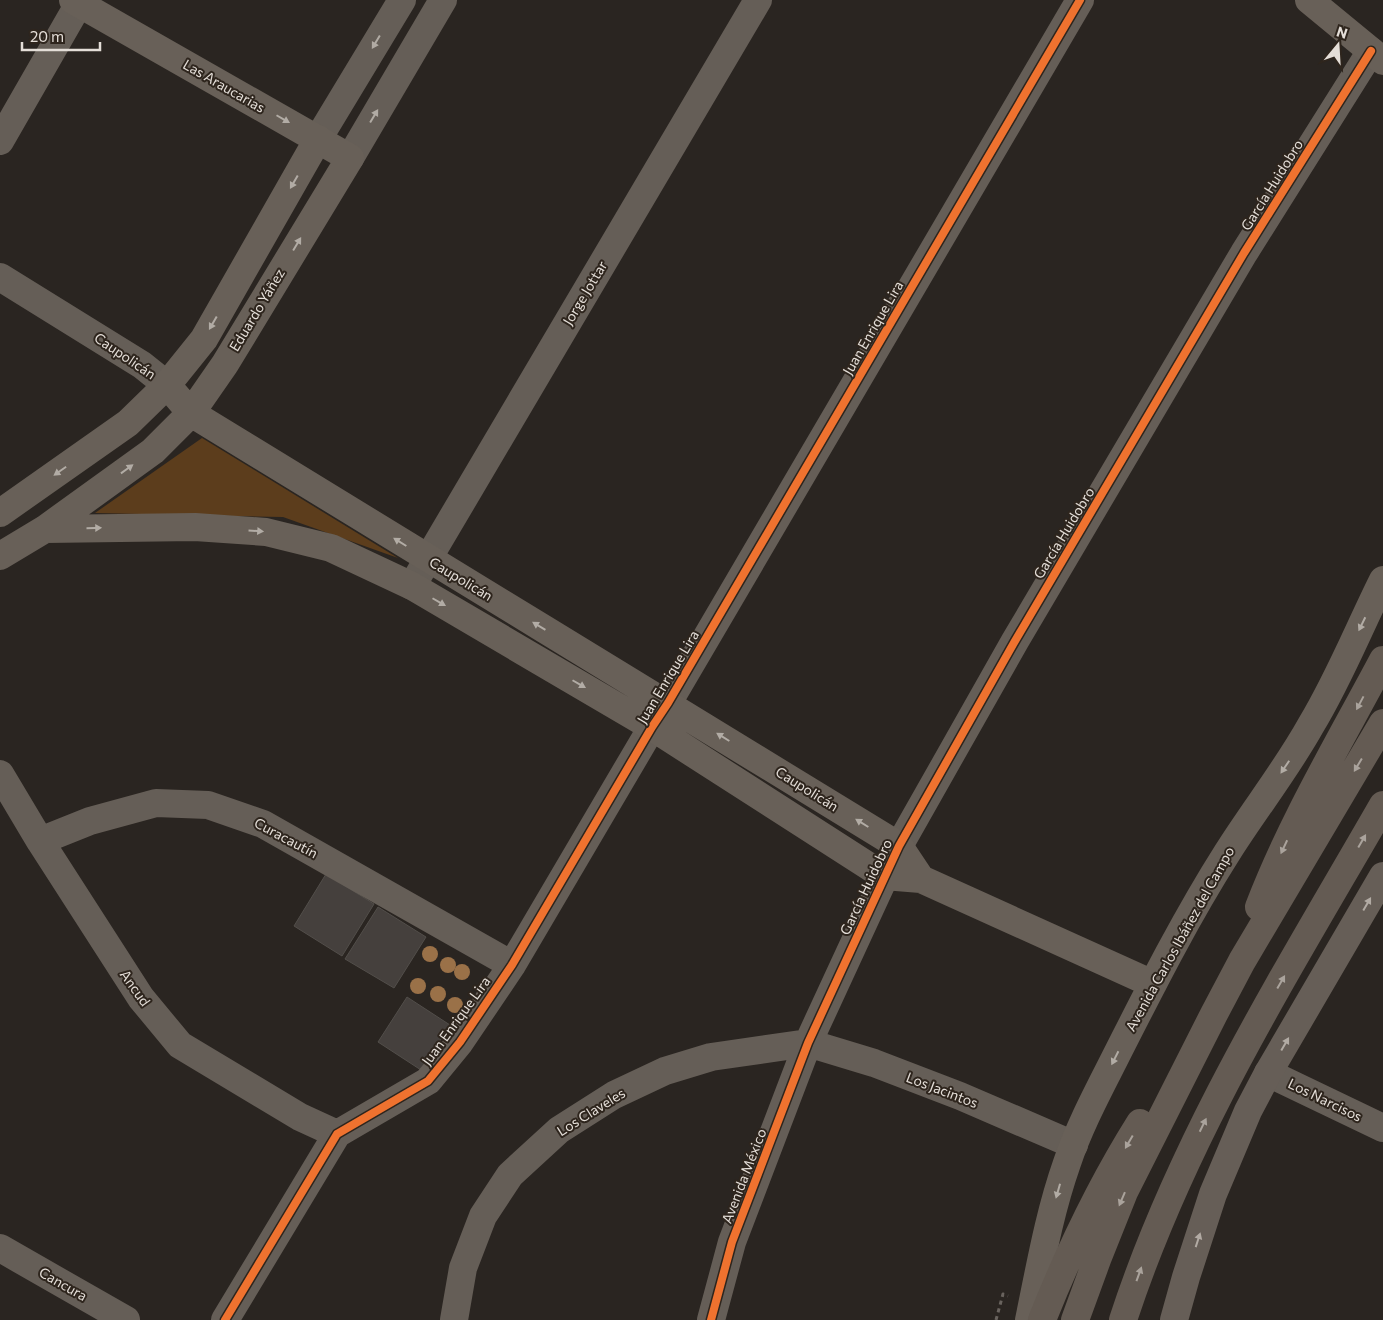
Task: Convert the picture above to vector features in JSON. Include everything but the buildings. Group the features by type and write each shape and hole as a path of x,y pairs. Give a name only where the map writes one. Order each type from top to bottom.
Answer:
{"highway":[{"path":"1242,960 1257,912 1291,832 1383,660"},
{"path":"1075,1320 1124,1192 1214,1014 1242,960 1383,723"},
{"path":"1123,1320 1162,1216 1220,1092 1279,985 1383,805"},
{"path":"1042,1320 1076,1241 1136,1129 1214,1014"}],"main road":[{"path":"1174,1320 1213,1194 1230,1151 1268,1073 1383,876"}],"street":[{"path":"0,513 128,423 167,386 204,339 318,139 402,0"},
{"name":"Eduardo Yáñez","path":"0,556 45,529 153,451 191,413 225,364 443,0"},
{"name":"Jorge Jottar","path":"412,586 758,0"},
{"name":"Juan Enrique Lira","path":"225,1320 337,1134 428,1081 460,1042 512,965 668,703 1080,0"},
{"path":"1309,0 1377,56"},
{"path":"0,141 78,1"},
{"name":"Las Araucarias","path":"78,1 350,158"},
{"name":"García Huidobro","path":"808,1043 899,846 1015,640 1238,262 1377,56"},
{"name":"Caupolicán","path":"0,276 142,365 167,386 191,413 899,846 921,879"},
{"path":"45,529 195,527 266,532 331,548 412,586 652,727 884,876 921,879 1153,984"},
{"name":"Avenida Carlos Ibáñez del Campo","path":"1029,1320 1054,1206 1074,1145 1102,1083 1153,984 1227,853 1312,724 1334,684 1383,580"},
{"name":"Ancud","path":"0,774 40,841 141,998 180,1045 300,1117 337,1134"},
{"name":"Curacautín","path":"40,841 90,821 156,803 208,804 264,824 512,965"},
{"name":"Los Jacintos","path":"808,1043 874,1063 960,1096 1074,1145"},
{"name":"Los Claveles","path":"454,1320 463,1268 483,1216 510,1175 559,1130 614,1095 664,1071 711,1057 808,1043"},
{"name":"Avenida México","path":"711,1320 732,1242 808,1043"},
{"name":"Los Narcisos","path":"1268,1073 1383,1128"},
{"name":"Cancura","path":"0,1248 126,1320"}],"shaded area":[{"path":"202,438 398,558 283,517 95,513"}],"cycle path":[{"path":"225,1320 337,1134 428,1081 460,1042 512,965 668,703 1080,0"},
{"path":"711,1320 732,1242 808,1043 899,846 1015,641 1244,253 1371,51"}]}
